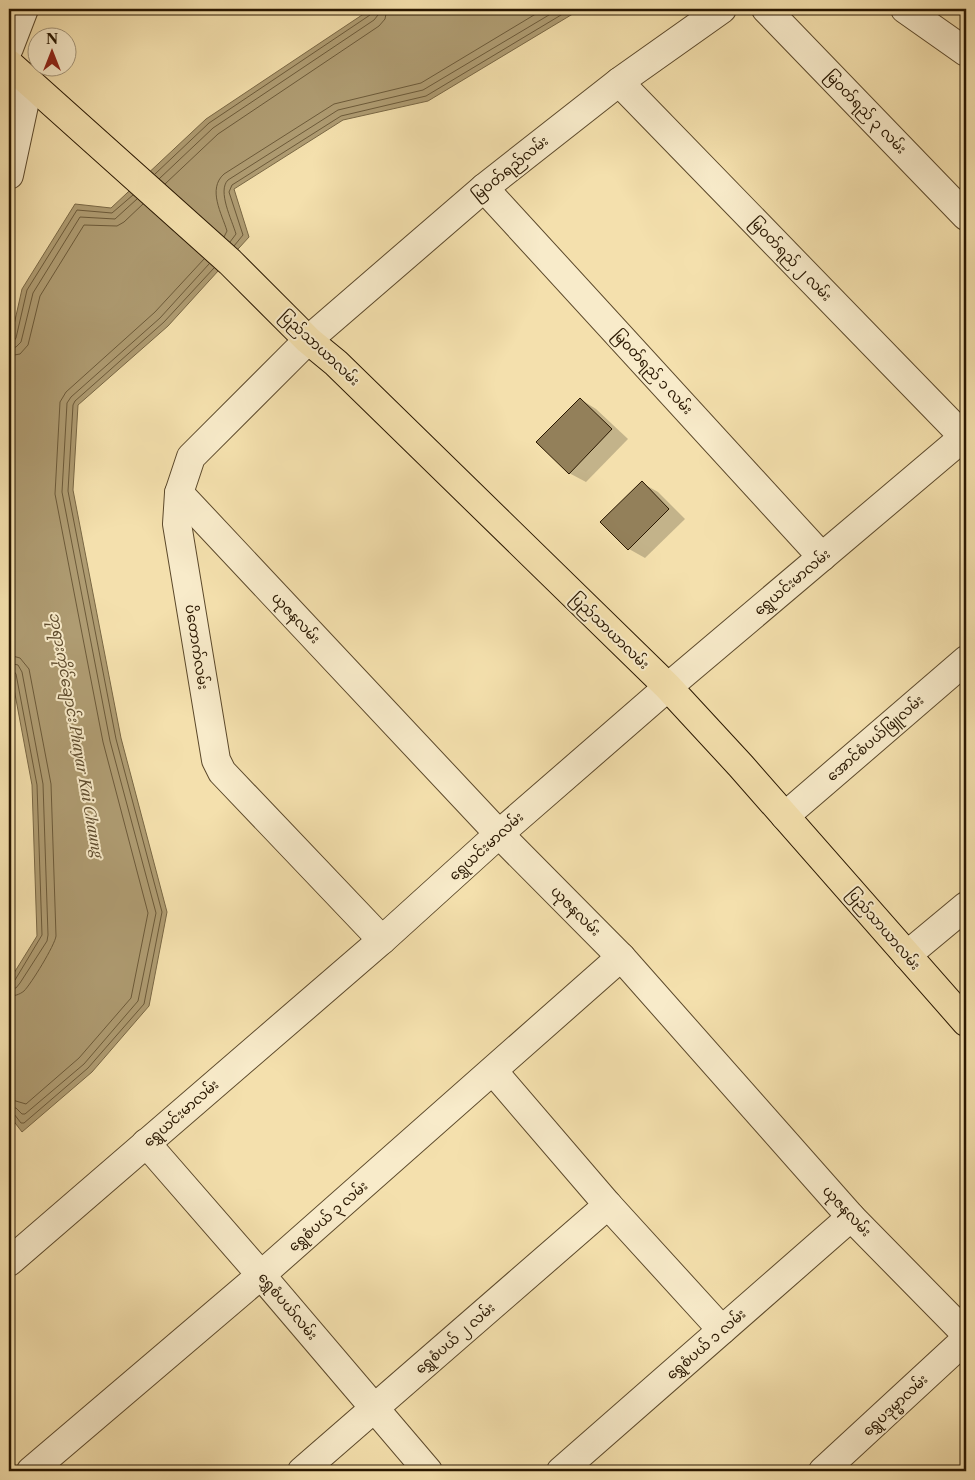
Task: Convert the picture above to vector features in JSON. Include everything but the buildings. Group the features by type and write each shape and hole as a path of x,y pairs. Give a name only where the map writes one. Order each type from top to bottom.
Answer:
{"main road":[{"name":"ပြည်သာယာလမ်း","path":"9,64 230,262 308,340 336,363 668,687 785,816 966,1022"}],"street":[{"path":"9,48 24,9"},
{"name":"မြဝတ်ရည်လမ်း","path":"308,340 484,188 619,82 722,9"},
{"name":"မြဝတ်ရည် ၃ လမ်း","path":"766,9 966,216"},
{"path":"906,9 966,52"},
{"path":"9,175 29,82"},
{"name":"မြဝတ်ရည် ၂ လမ်း","path":"619,82 965,436"},
{"name":"မြဝတ်ရည် ၁ လမ်း","path":"484,188 822,557"},
{"name":"ပိတောက်လမ်း","path":"308,340 191,457 179,493 177,524 216,760 222,772 382,940"},
{"name":"ရွှေယင်းမာလမ်း","path":"9,1262 382,940 499,834 668,687 965,436"},
{"name":"ယုဇနလမ်း","path":"179,493 499,834 622,957 851,1217 966,1334"},
{"name":"အောင်စံပယ်ဖြူလမ်း","path":"785,816 966,660"},
{"path":"907,955 966,906"},
{"name":"ရွှေစံပယ် ၃ လမ်း","path":"31,1471 261,1275 622,957"},
{"path":"493,1071 608,1205 722,1330"},
{"name":"ရွှေစံပယ်လမ်း","path":"146,1143 428,1471"},
{"name":"ရွှေစံပယ် ၂ လမ်း","path":"302,1471 608,1205"},
{"name":"ရွှေစံပယ် ၁ လမ်း","path":"561,1471 851,1217"},
{"name":"ရွှေပဒုမ္မာလမ်း","path":"823,1471 966,1339"}],"water":[{"name":"ဘုရားကိုင်ချောင်း Phayar Kai Chaung","path":"371,9 581,9 428,101 343,120 234,189 249,237 168,326 78,405 73,490 121,738 167,912 149,1006 92,1072 22,1132 9,1115 9,981 37,936 32,785 9,662 9,347 22,289 75,204 111,208 206,119"}]}
